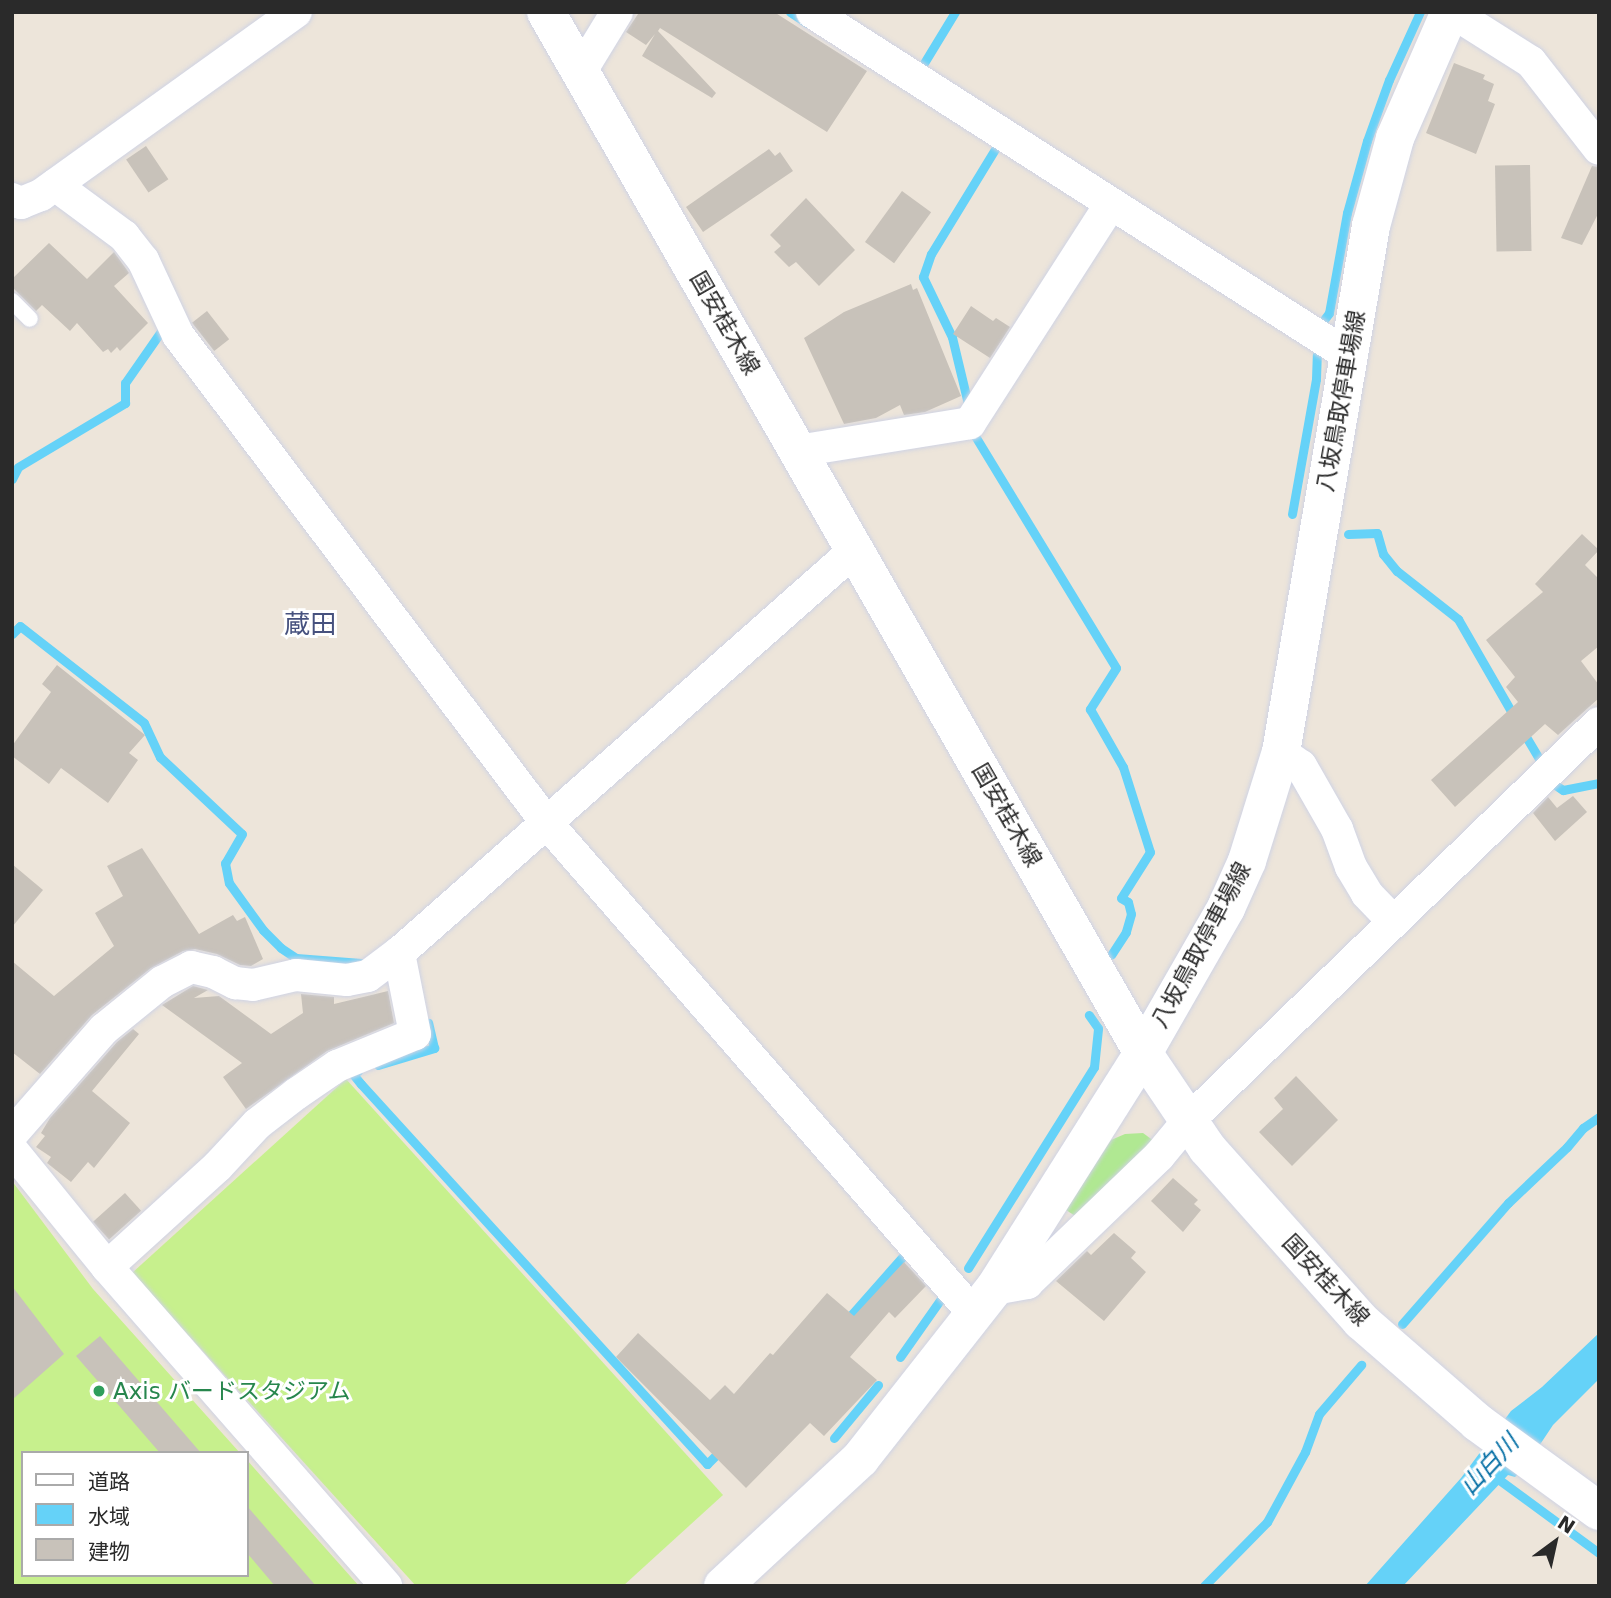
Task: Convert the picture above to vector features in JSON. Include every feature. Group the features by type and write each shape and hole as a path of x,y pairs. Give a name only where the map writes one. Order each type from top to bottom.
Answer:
{"main road":[{"name":"国安桂木線","path":"545,12 1143,1053 1207,1149 1361,1321 1477,1422 1540,1471 1599,1511"},
{"name":"八坂鳥取停車場線","path":"723,1586 860,1459 984,1302 1143,1053 1195,966 1231,896 1266,809 1281,752 1371,226 1395,138 1451,12"}],"street":[{"path":"15,206 55,186 296,12"},
{"path":"581,71 617,12"},
{"path":"812,12 1348,355"},
{"path":"1451,12 1500,40 1531,62 1599,149"},
{"path":"55,186 124,236 143,260 178,335 547,822 984,1302 1027,1283 1160,1156 1188,1121 1599,723"},
{"path":"798,450 970,423 1110,205"},
{"path":"12,1134 104,1029 162,982 191,967 253,985 296,975 347,980 368,976 399,953 855,550"},
{"path":"1281,752 1301,766 1337,829 1351,867 1367,894 1393,921"},
{"path":"107,1267 218,1166 257,1124 296,1094 337,1066 415,1034 399,953"},
{"path":"12,1150 107,1267 386,1586"}],"lane":[{"path":"12,301 30,319"}],"green space":[{"path":"346,1079 723,1495 623,1586 416,1586 132,1273"},
{"path":"1143,1133 1158,1144 1083,1221 1066,1210 1111,1140 1125,1134"},
{"name":"Axis バードスタジアム","path":"12,1181 93,1289 238,1451 21,1451 21,1577 248,1577 248,1461 359,1586 12,1586"}],"water":[{"name":"山白川","path":"1599,1333 1599,1379 1553,1425 1525,1467 1515,1477 1508,1475 1403,1586 1365,1586 1461,1478 1511,1411 1542,1387"}],"building":[{"path":"636,12 774,12 867,71 827,132 660,28 658,31 716,93 712,98 642,56 655,34 646,45 626,32 638,14"},
{"path":"1454,63 1485,75 1483,79 1494,84 1488,101 1495,104 1476,154 1426,133"},
{"path":"146,146 168,179 148,193 126,159"},
{"path":"769,149 775,156 780,152 793,171 703,232 686,207"},
{"path":"1530,165 1532,251 1497,252 1495,166"},
{"path":"1592,166 1599,167 1599,212 1582,245 1561,238"},
{"path":"902,191 931,212 894,263 865,242"},
{"path":"806,198 855,250 819,286 796,262 789,267 774,252 781,246 770,235"},
{"path":"49,243 87,279 114,252 129,273 114,286 148,323 120,351 117,347 111,353 108,349 103,352 77,323 70,331 42,305 36,311 12,287 12,279"},
{"path":"911,284 913,290 917,288 961,396 925,412 904,415 900,405 876,418 844,424 804,338 844,312"},
{"path":"971,306 993,321 996,318 1010,327 990,358 953,334"},
{"path":"207,311 229,339 214,351 192,323"},
{"path":"1582,534 1599,550 1585,565 1599,579 1599,646 1581,661 1599,685 1599,698 1558,735 1545,724 1455,807 1431,780 1518,702 1506,687 1515,677 1486,640 1543,592 1535,584"},
{"path":"57,665 145,735 129,753 138,760 108,803 61,768 49,784 12,756 12,746 51,692 42,684"},
{"path":"1573,796 1587,812 1555,841 1533,813 1548,797 1557,808"},
{"path":"142,848 199,934 233,915 237,921 245,917 263,959 251,966 240,965 217,954 195,949 183,951 151,968 92,1015 40,1074 12,1052 12,961 54,996 114,946 95,913 123,896 107,866"},
{"path":"12,864 43,890 12,927"},
{"path":"193,986 208,990 194,998 219,996 271,1034 303,1013 301,994 334,997 334,1004 388,991 394,1023 327,1051 246,1109 223,1077 242,1063 162,1005"},
{"path":"133,1029 139,1034 92,1091 130,1123 94,1168 88,1162 71,1182 47,1163 51,1157 36,1147 45,1136 41,1133 50,1118 117,1042"},
{"path":"1296,1076 1338,1120 1292,1166 1259,1132 1283,1109 1274,1098"},
{"path":"1173,1178 1198,1200 1194,1204 1201,1210 1183,1232 1151,1201"},
{"path":"125,1193 141,1211 109,1240 93,1222"},
{"path":"1114,1233 1136,1252 1131,1258 1146,1272 1104,1321 1056,1281 1087,1251 1091,1255"},
{"path":"904,1262 926,1286 895,1318 889,1312 850,1357 877,1380 824,1436 810,1423 746,1488 616,1357 638,1333 710,1400 725,1385 734,1394 770,1353 773,1355 827,1293 854,1316"},
{"path":"12,1286 64,1354 12,1400"},
{"path":"100,1336 199,1451 158,1451 76,1356"},
{"path":"248,1507 316,1586 275,1586 248,1554"}],"waterway":[{"path":"790,12 807,23"},
{"path":"924,63 955,12"},
{"path":"1323,321 1329,313 1347,213 1367,141 1389,80 1420,12"},
{"path":"969,408 952,337 923,277 931,254 995,149"},
{"path":"12,479 18,467 125,403 125,383 162,330"},
{"path":"1292,514 1316,379 1317,355"},
{"path":"972,431 1116,668 1090,709 1123,767 1150,852 1121,898 1128,902 1131,914 1126,932 1111,955"},
{"path":"1348,534 1377,533 1383,554 1397,571 1458,619 1515,718"},
{"path":"12,634 20,626 144,723 160,757 242,834 225,863 229,883 263,930 281,948 296,958 361,963"},
{"path":"1522,730 1554,784 1563,790 1599,783"},
{"path":"968,1268 1094,1067 1098,1028 1089,1015"},
{"path":"378,1065 434,1048 428,1023"},
{"path":"358,1071 352,1073 361,1084 707,1464 723,1448"},
{"path":"1402,1324 1508,1203 1567,1147 1583,1128 1599,1117"},
{"path":"845,1322 904,1255"},
{"path":"900,1357 940,1300"},
{"path":"1204,1586 1267,1522 1305,1452 1319,1414 1361,1365"},
{"path":"834,1438 878,1385"},
{"name":"山白川","path":"1494,1476 1599,1553"}],"place":[{"name":"Axis バードスタジアム","path":"99,1391"}],"district":[{"name":"蔵田","path":"310,625"}]}
